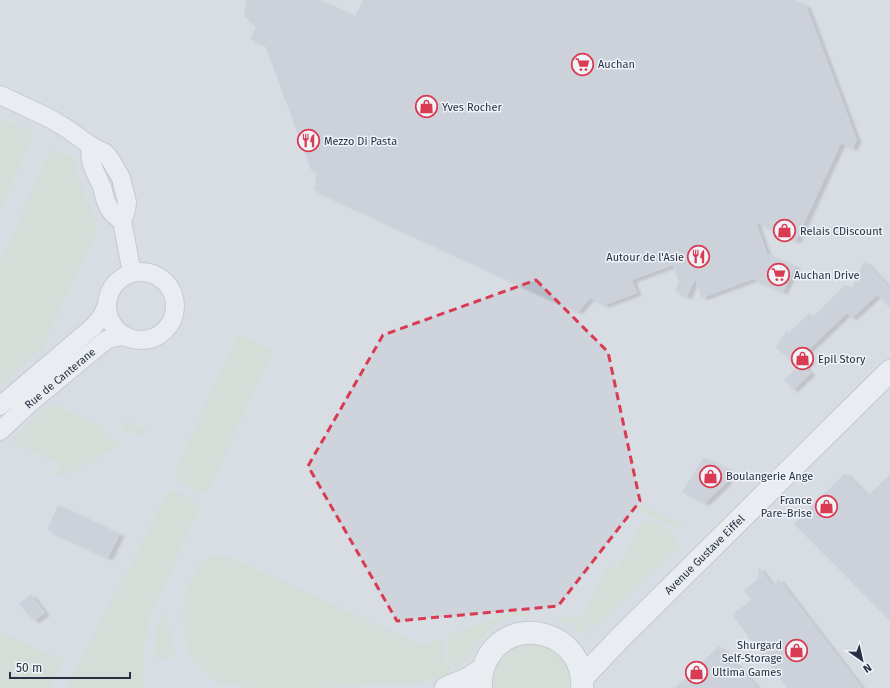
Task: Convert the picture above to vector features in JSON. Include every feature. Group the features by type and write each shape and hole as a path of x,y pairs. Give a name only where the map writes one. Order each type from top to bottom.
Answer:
{"street":[{"path":"0,95 54,121 80,137 91,146 91,165 101,186 108,207 113,214 122,221 132,272"},
{"path":"132,272 155,274 164,281 171,290 175,301 175,311 172,322 165,330 146,340 136,340 118,331 108,314 107,305 109,294 114,284 122,277 132,272"},
{"name":"Rue de Canterane","path":"0,406 94,326 102,316 107,305"},
{"name":"Rue de Canterane","path":"0,431 31,402 106,340 126,336"},
{"name":"Avenue Gustave Eiffel","path":"582,683 621,637 890,371"},
{"path":"446,688 468,679 482,678 489,655 499,644 513,636 528,632 543,633 557,639 569,649 578,662 582,683"},
{"name":"Avenue Gustave Eiffel","path":"569,649 598,645 621,637"}],"highlighted area":[{"path":"536,280 608,352 640,501 558,606 397,621 308,466 383,335"}],"shaded area":[{"path":"0,0 890,0 890,688 0,688 0,211 35,133 0,117"}],"green space":[{"path":"0,117 35,133 0,211"},
{"path":"51,148 72,158 97,229 42,349 3,383 0,382 0,264"},
{"path":"239,333 273,350 211,485 207,491 191,488 179,481 177,478 177,466"},
{"path":"53,404 94,423 113,439 123,444 77,470 55,477 60,464 11,442 10,440"},
{"path":"125,420 147,430 142,436 123,429 122,427"},
{"path":"176,491 196,501 200,505 146,626 144,650 144,688 67,688 167,493"},
{"path":"640,504 687,527 674,526 636,508"},
{"path":"644,519 669,530 679,546 592,630 584,615 609,565 617,569"},
{"path":"213,556 230,557 418,643 424,645 443,638 445,660 454,673 422,682 316,688 245,688 228,683 223,685 197,665 187,647 183,627 184,607 188,587 199,564"},
{"path":"167,611 170,636 176,656 156,660 155,647 158,628"},
{"path":"515,611 539,614 512,617 497,624 479,641 465,665 458,671 449,659 448,655 449,635"},
{"path":"552,615 565,618 580,617 586,622 589,633 584,634 572,628 573,625 553,617"},
{"path":"0,632 65,661 48,688 0,688"},
{"path":"534,643 549,648 561,658 568,671 570,679 569,688 494,688 495,670 498,662 503,656 516,647"}],"building":[{"path":"246,0 320,0 355,16 363,0 795,0 806,5 857,140 853,148 841,143 796,241 756,222 767,254 796,266 783,292 753,279 702,298 695,279 687,297 675,291 679,282 673,265 632,280 637,293 605,305 590,298 578,312 314,190 317,172 311,170 265,45 250,39 256,27 244,16"},
{"path":"864,261 890,288 890,308 877,295 852,318 847,313 804,354 811,361 805,367 811,373 793,390 784,380 797,367 776,347 787,330 789,333 809,313 813,317 845,285 852,288"},
{"name":"Boulangerie Ange","path":"704,457 727,469 727,482 705,503 682,492"},
{"path":"845,473 868,496 890,474 890,621 794,524"},
{"path":"58,505 120,534 108,558 47,530"},
{"name":"Shurgard Self-Storage","path":"759,567 772,585 779,579 862,688 787,688 732,615 751,600 744,590 757,580"},
{"path":"31,594 45,613 34,621 19,604"},
{"path":"719,646 758,688 675,688"}],"place":[{"name":"Auchan","path":"582,64"},
{"name":"Yves Rocher","path":"427,107"},
{"name":"Mezzo Di Pasta","path":"309,141"},
{"name":"Relais CDiscount","path":"785,231"},
{"name":"Autour de l'Asie","path":"699,257"},
{"name":"Auchan Drive","path":"779,275"},
{"name":"Epil Story","path":"803,359"},
{"name":"Boulangerie Ange","path":"710,476"},
{"name":"France Pare-Brise","path":"827,506"},
{"name":"Shurgard Self-Storage","path":"797,651"},
{"name":"Ultima Games","path":"696,672"}]}
